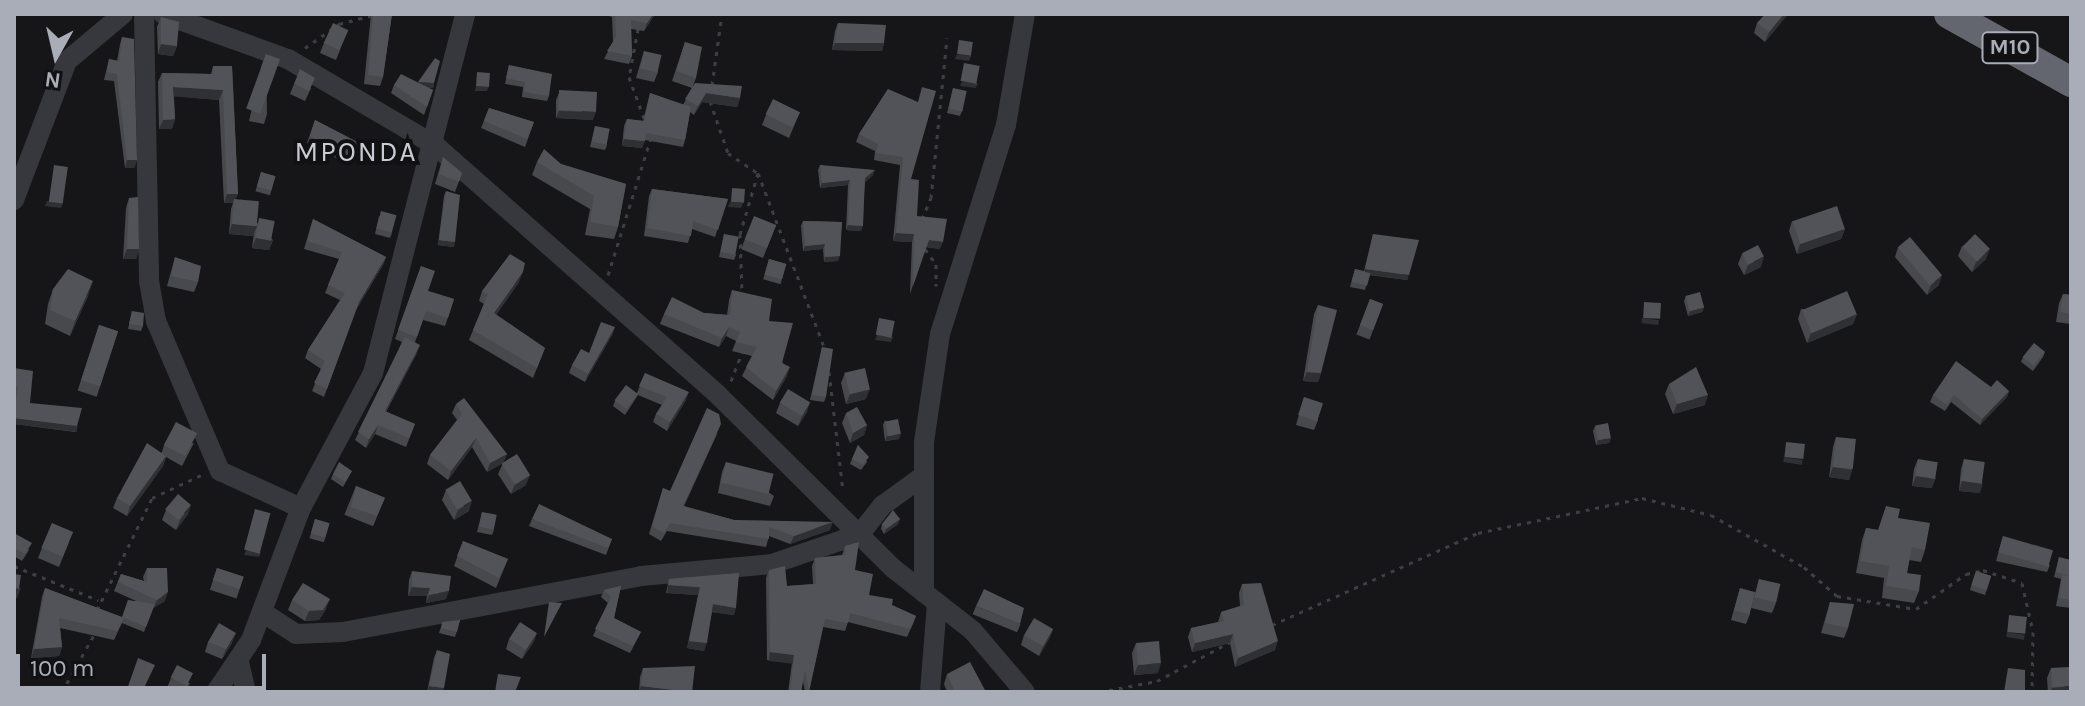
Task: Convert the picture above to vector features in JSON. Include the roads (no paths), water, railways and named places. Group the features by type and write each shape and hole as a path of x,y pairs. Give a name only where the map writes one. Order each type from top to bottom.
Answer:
{"highway":[{"name":"M10","path":"1949,14 2071,82"}],"street":[{"path":"14,200 63,68 123,14"},
{"path":"144,14 152,302 220,471 301,508"},
{"path":"163,14 288,59 436,146 718,395 1025,692"},
{"path":"216,692 239,662 262,612 301,508 373,373 436,146 465,14"},
{"path":"930,692 930,598 922,477 940,334 1006,125 1025,14"},
{"path":"262,612 296,634 343,632 641,576 772,564 852,526 922,477"},
{"path":"239,662 246,692"}],"district":[{"name":"MPONDA","path":"356,152"}]}
